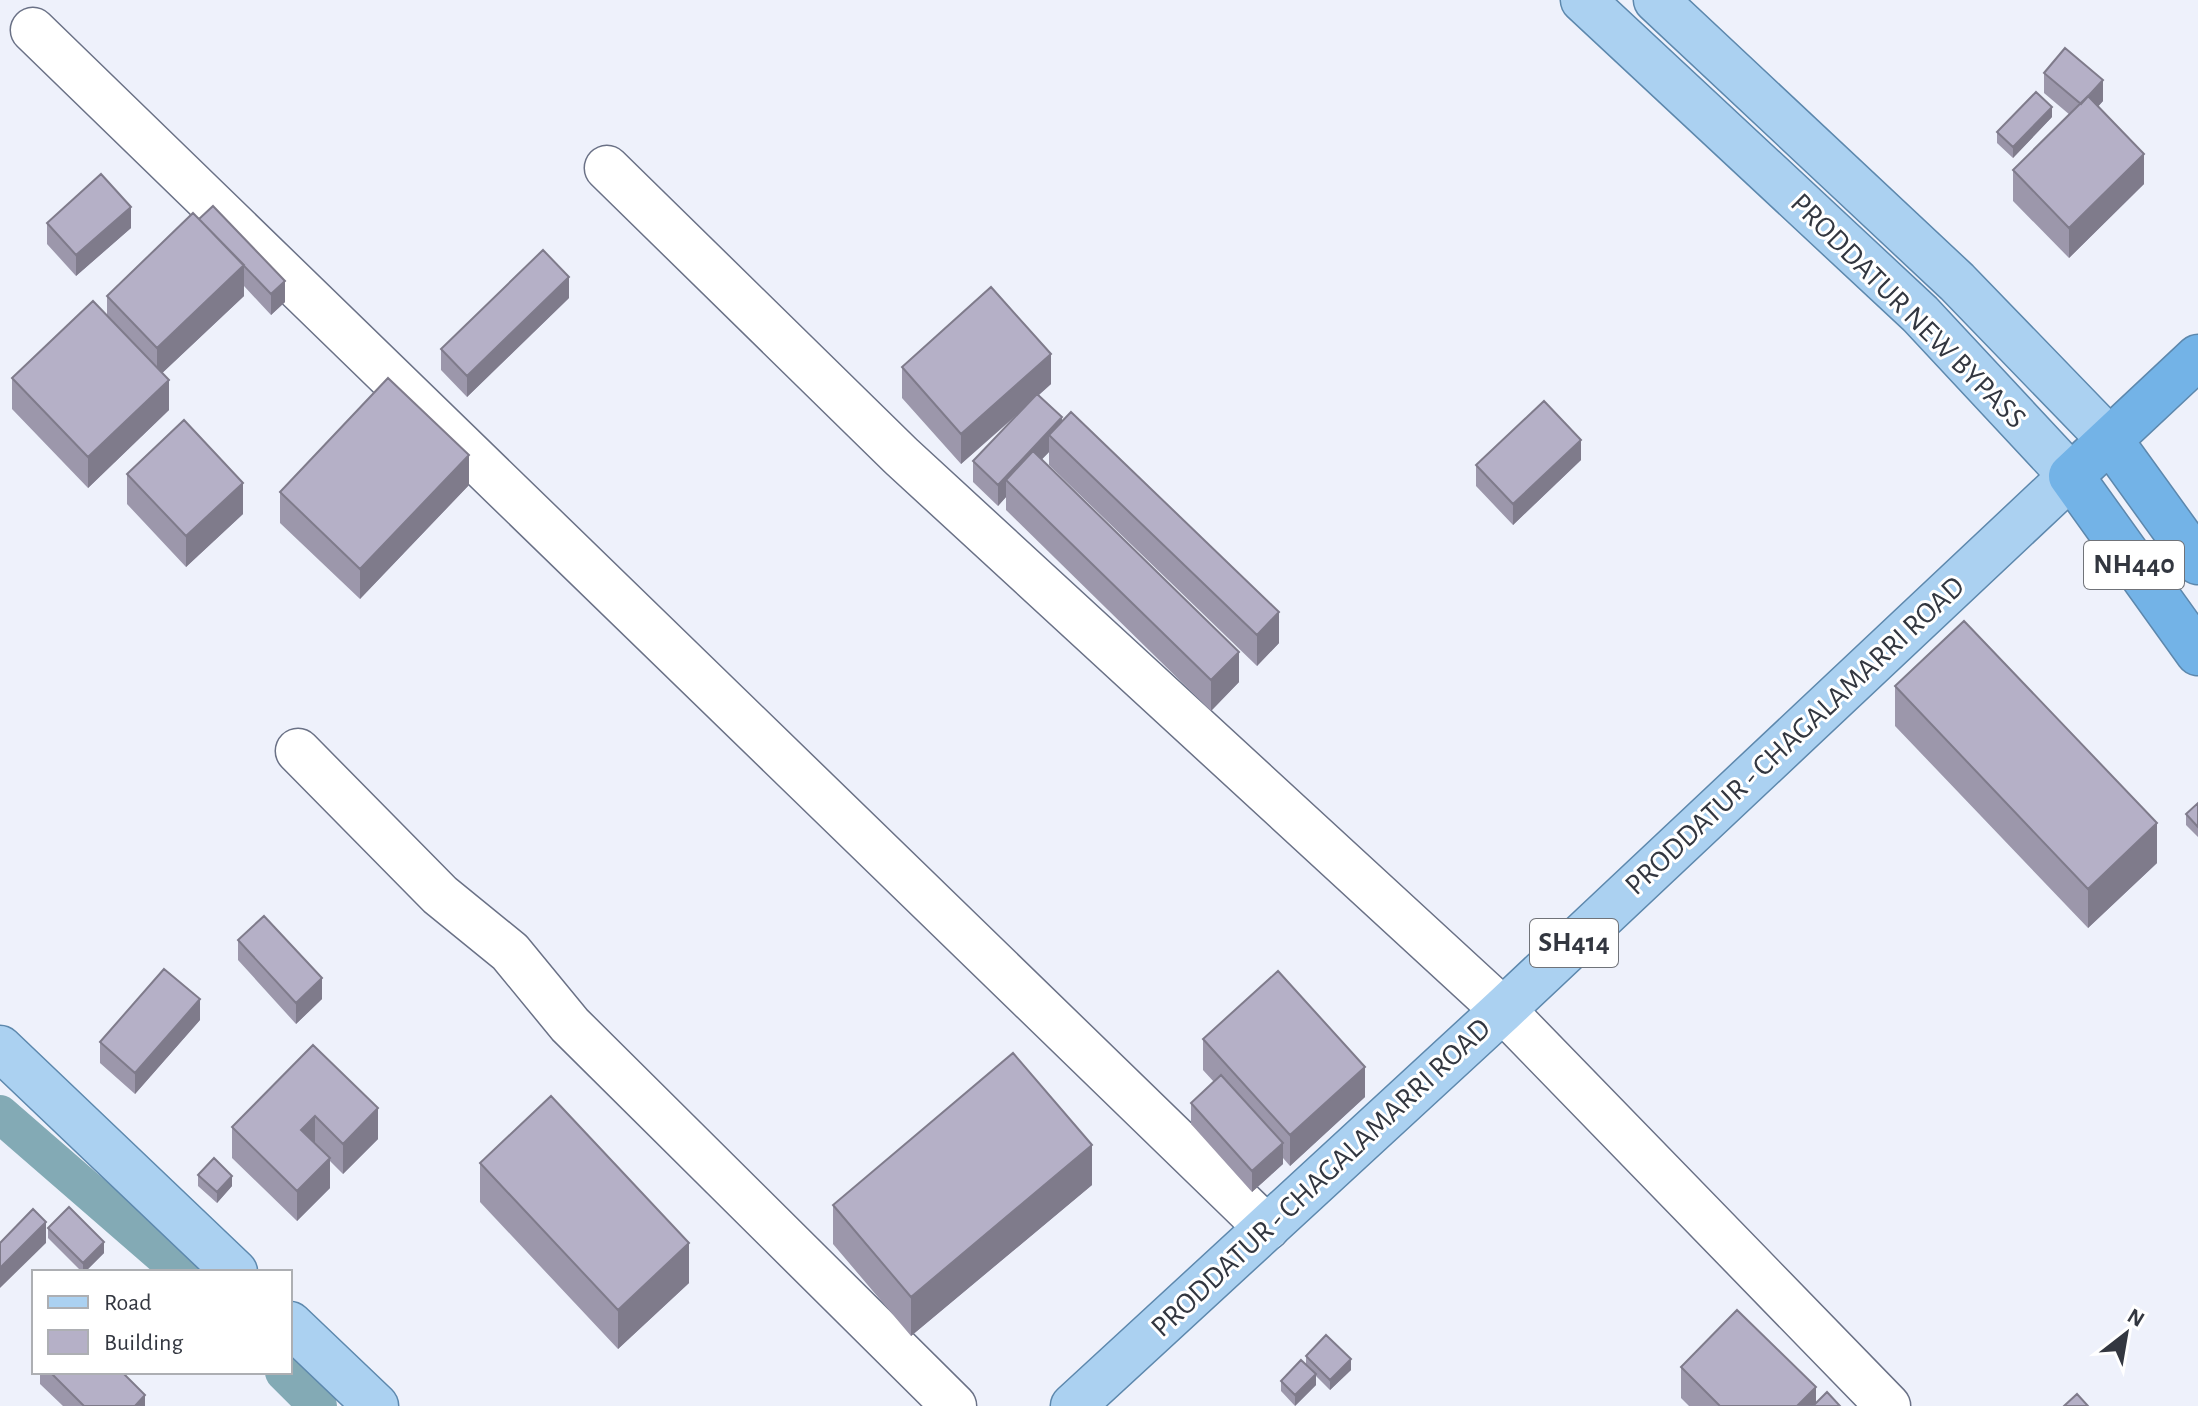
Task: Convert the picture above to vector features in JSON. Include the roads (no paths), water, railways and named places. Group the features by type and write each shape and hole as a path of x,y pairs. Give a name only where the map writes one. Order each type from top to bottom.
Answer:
{"highway":[{"name":"PRODDATUR - CHAGALAMARRI ROAD","path":"2071,476 2198,357"},
{"name":"PRODDATUR NEW BYPASS","path":"2110,440 2198,562"},
{"name":"PRODDATUR NEW BYPASS","path":"2071,476 2198,653"}],"main road":[{"name":"PRODDATUR NEW BYPASS","path":"1583,0 1920,314 2071,476"},
{"name":"PRODDATUR NEW BYPASS","path":"1656,0 1957,282 2110,440"},
{"name":"PRODDATUR - CHAGALAMARRI ROAD","path":"1073,1406 1503,1010 2071,476"},
{"path":"0,1048 233,1270"},
{"path":"292,1326 376,1406"}],"street":[{"path":"33,30 1267,1228"},
{"path":"607,168 901,456 1503,1010 1888,1406"},
{"path":"298,751 440,895 510,952 570,1025 954,1406"}],"waterway":[{"path":"0,1114 180,1270"},
{"path":"286,1374 318,1406"}]}
